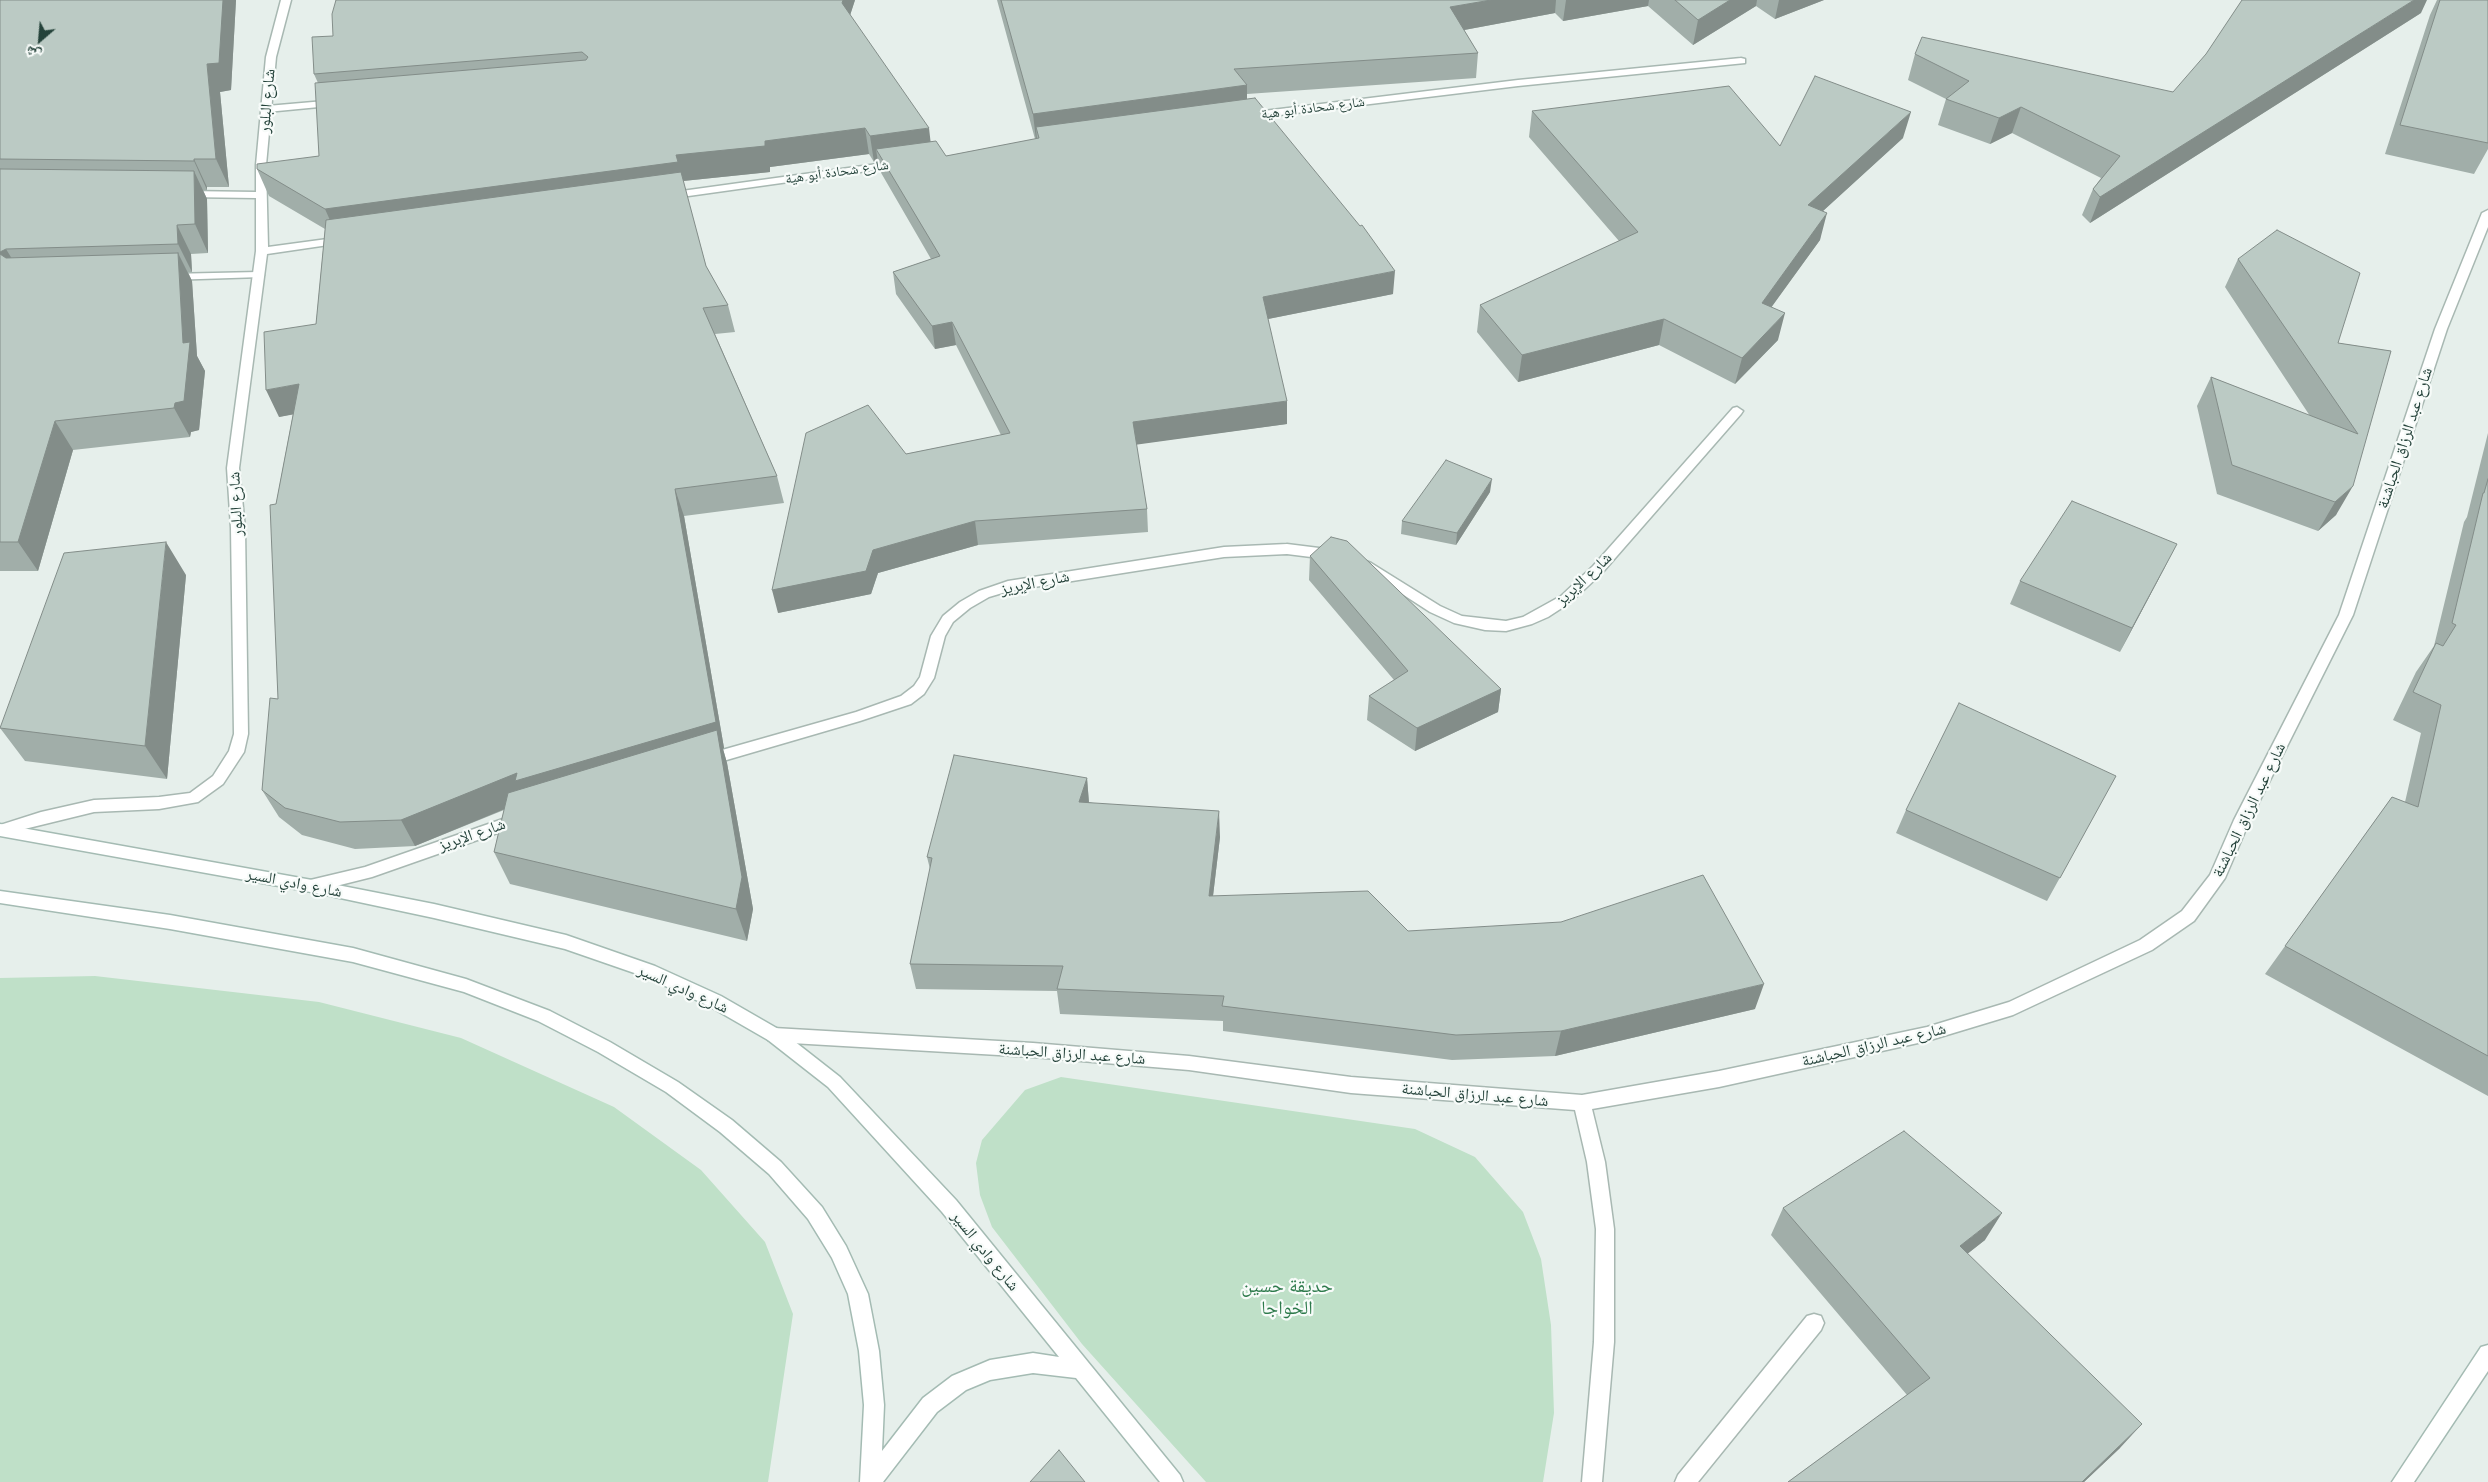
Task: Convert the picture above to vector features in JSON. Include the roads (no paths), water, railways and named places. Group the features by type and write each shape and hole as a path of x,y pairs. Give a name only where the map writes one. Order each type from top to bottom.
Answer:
{"street":[{"name":"شارع البلور","path":"1,830 41,818 94,806 159,803 193,798 208,790 218,780 236,752 241,734 238,537 234,468 262,252 261,164 271,57 286,0"},
{"name":"شارع شحادة أبو هية","path":"1236,117 1518,84 1741,61"},
{"path":"267,109 345,102"},
{"name":"شارع شحادة أبو هية","path":"656,197 912,162"},
{"path":"175,194 262,195"},
{"name":"شارع عبد الرزاق الحباشنة","path":"774,1034 1033,1050 1179,1062 1351,1085 1485,1097 1582,1103 1838,1055 1927,1034 2013,1008 2146,945 2188,916 2218,878 2242,820 2346,615 2441,329 2488,213"},
{"path":"262,252 350,239"},
{"path":"160,278 258,275"},
{"name":"شارع الإبريز","path":"693,764 860,716 906,700 919,690 927,678 938,636 948,619 965,605 984,594 1008,586 1224,552 1286,549 1325,552 1353,560 1435,609 1459,620 1485,625 1506,626 1527,621 1543,614 1566,599 1598,569 1737,412"},
{"name":"شارع الإبريز","path":"312,886 366,873 534,814"},
{"name":"شارع وادي السير","path":"1,830 312,886 434,911 566,942 649,971 716,1000 774,1034 834,1082 949,1206 1173,1482"},
{"path":"0,897 170,922 353,955 466,986 544,1016 604,1047 672,1087 726,1126 775,1168 815,1213 839,1252 858,1294 869,1352 874,1406 870,1482"},
{"path":"1582,1103 1596,1162 1605,1229 1604,1342 1592,1482"},
{"path":"1685,1482 1814,1323"},
{"path":"2402,1482 2488,1354"},
{"path":"870,1482 930,1405 959,1383 990,1370 1033,1363 1080,1368"}],"park label":[{"name":"حديقة حسين الخواجا","path":"1287,1297"}]}
